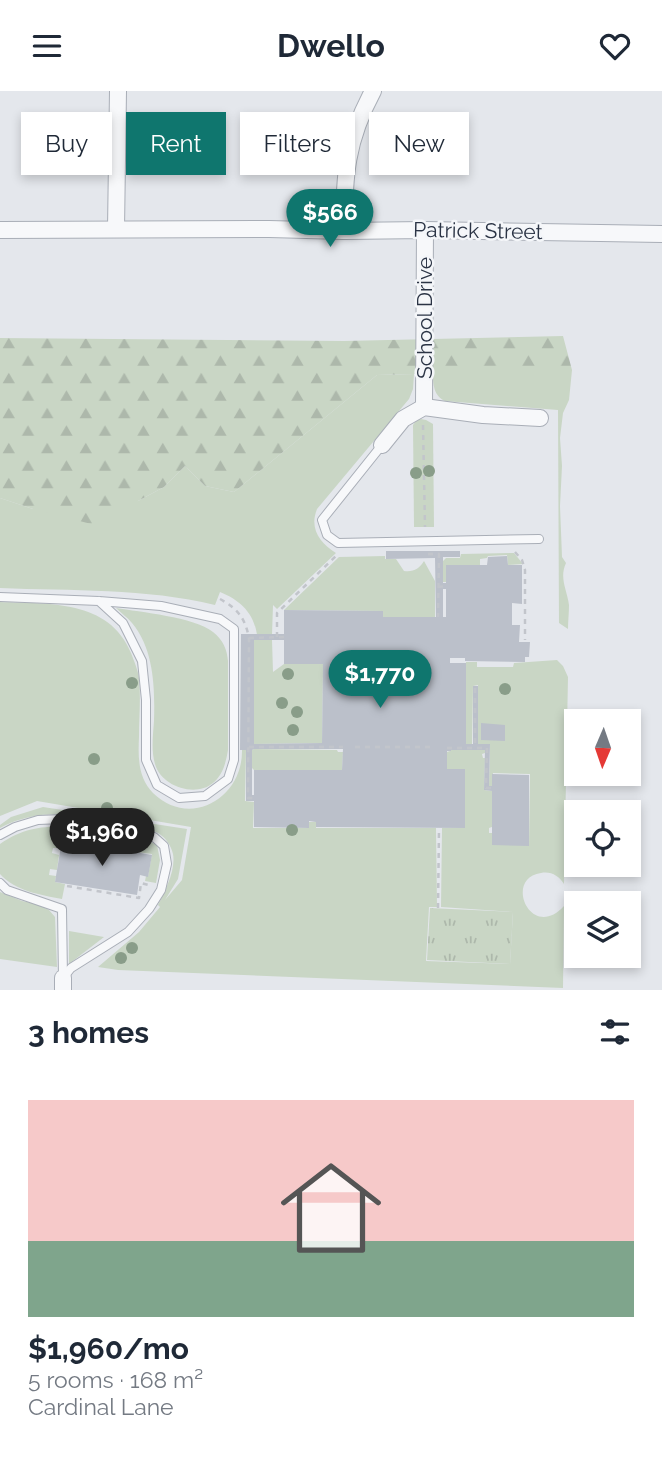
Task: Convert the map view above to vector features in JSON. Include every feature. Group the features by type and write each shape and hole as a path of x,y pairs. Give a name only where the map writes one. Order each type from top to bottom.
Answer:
{"street":[{"path":"116,229 118,91"},
{"path":"344,231 344,183 349,148 373,91"},
{"name":"Patrick Street","path":"0,230 269,229 662,234"},
{"name":"School Drive","path":"423,414 425,230"},
{"path":"382,445 403,419 423,414 540,418"}],"lane":[{"path":"382,445 322,520 327,535 338,543 539,539"},
{"path":"0,597 99,601 162,606 219,619 234,629 234,759 228,779 205,796 179,798 157,785 146,760 146,700 142,661 123,623 99,601"},
{"path":"0,835 38,820 64,819 134,831 154,837 164,846 167,863 162,888 149,909 128,932 71,968 63,984"},
{"path":"0,883 7,890 62,909 63,984"}],"path":[{"path":"423,414 425,527"},
{"path":"514,551 522,560 525,570 525,640"},
{"path":"277,637 277,613 338,554"},
{"path":"424,554 441,554 439,617"},
{"path":"439,587 446,586"},
{"path":"249,638 284,637"},
{"path":"475,688 475,748"},
{"path":"249,747 342,747"},
{"path":"355,747 433,747"},
{"path":"447,748 487,748 486,788 492,788"},
{"path":"438,908 439,828"},
{"path":"67,886 139,898 141,884 162,888"}],"green space":[{"path":"563,336 572,370 377,375 234,492 205,486 185,466 164,487 99,526 0,498 0,338 344,341"},
{"path":"433,368 572,370 569,400 563,413 560,438 562,557 566,563 563,579 569,605 568,629 559,623 558,410 445,401 435,391"},
{"path":"414,374 409,399 317,509 315,529 325,545 336,553 277,609 273,605 272,635 257,635 253,620 245,608 220,592 215,605 135,593 0,588 0,498 33,509 138,501 164,487 185,466 205,486 234,492 377,375"},
{"path":"421,419 433,424 434,527 414,527 413,425"},
{"path":"514,553 523,564 508,565 507,555 488,556 480,559 480,565 447,565 447,582 443,582 443,561 446,558 460,558 461,554"},
{"path":"385,556 385,559 396,559 404,571 416,569 424,561 435,581 435,617 383,617 383,611 284,610 339,557"},
{"path":"0,602 75,608 108,623 121,635 131,653 139,678 140,767 144,781 153,793 167,803 183,808 198,808 212,803 234,782 240,767 242,750 246,750 245,801 254,802 253,828 308,828 309,822 316,822 316,828 436,828 437,907 429,907 426,961 510,964 513,912 441,907 442,828 465,828 465,770 446,770 447,752 485,750 482,754 485,758 484,790 492,791 492,827 489,828 489,833 492,833 492,845 529,845 530,774 493,773 492,786 489,786 490,745 478,744 478,685 473,686 472,744 466,744 466,662 477,662 477,667 513,667 514,663 557,660 568,677 567,709 564,709 564,884 554,875 541,873 530,877 524,885 523,895 532,913 541,917 552,915 564,906 563,988 98,967 139,932 160,907 158,905 173,867 171,847 161,835 148,829 83,816 41,815 0,828 0,825 11,817 43,807 187,829 178,879 165,900 182,880 191,827 37,801 0,816"},
{"path":"116,608 193,622 213,632 224,645 228,661 228,750 219,776 206,787 180,787 171,784 158,772 153,754 154,695 149,657 139,633"},
{"path":"254,640 272,640 273,672 284,664 323,664 322,743 254,744"},
{"path":"254,749 337,750 343,752 342,770 254,770"},
{"path":"63,826 140,837 157,845 160,860 156,883 145,881 152,854 137,852 138,848 127,846 125,850 81,843 81,838 75,838 74,842 62,840 60,848 53,848 52,853 59,855 57,870 50,869 49,875 56,876 55,882 65,884 62,899 13,885 0,874 0,844 30,830"},
{"path":"0,892 37,904 49,910 55,917 57,967 0,959"},
{"path":"430,908 513,912 510,964 427,960"},
{"path":"69,931 104,937 69,964"}],"building":[{"path":"386,551 460,551 460,557 443,557 443,583 446,583 446,565 487,565 488,557 507,556 508,565 522,565 522,604 512,603 512,625 520,625 519,642 530,642 529,657 525,657 525,662 465,661 465,658 450,658 450,663 466,663 466,744 473,744 473,686 478,686 478,744 490,744 489,786 492,786 492,774 529,775 529,846 492,845 492,791 484,790 485,750 447,751 447,769 465,769 465,828 316,827 316,822 309,821 309,828 254,827 254,801 246,801 246,750 240,750 241,634 284,634 284,610 383,611 383,617 436,617 435,558 386,559","holes":["443,589 446,589 446,617 443,617","254,640 284,640 284,664 323,664 322,743 254,744","343,749 342,770 254,770 252,795 252,750"]},
{"path":"481,723 505,725 505,741 481,740"},
{"path":"62,840 152,855 148,877 140,875 137,895 55,882"}]}
